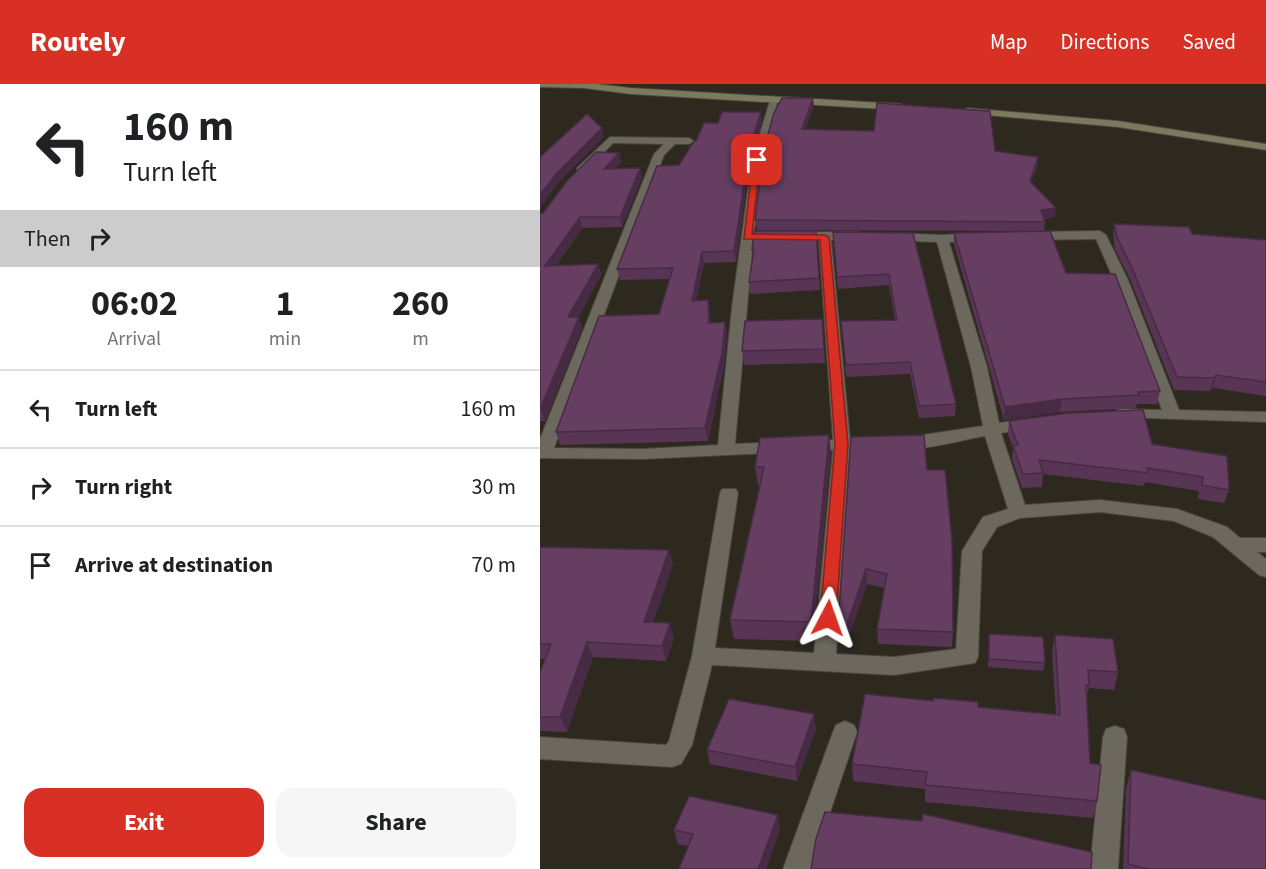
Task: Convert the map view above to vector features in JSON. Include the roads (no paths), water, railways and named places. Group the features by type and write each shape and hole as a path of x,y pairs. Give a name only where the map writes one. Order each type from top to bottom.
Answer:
{"street":[{"path":"540,84 908,107"},
{"path":"726,450 757,160 774,99"},
{"path":"953,110 1118,124 1266,147"},
{"path":"572,179 610,140 688,141"},
{"path":"672,141 659,154 542,453 643,453 921,442 1043,421"},
{"path":"1014,236 1100,234 1121,280 1172,414"},
{"path":"747,237 873,236 942,239 993,237"},
{"path":"824,662 842,444 825,237"},
{"path":"942,239 979,367 992,430 1018,512"},
{"path":"1102,416 1172,414 1266,417"},
{"path":"540,748 672,756 680,745 703,656 729,493"},
{"path":"703,656 894,666 967,657 972,551 990,522 1018,512 1100,506 1177,515 1220,532 1266,570"},
{"path":"1235,545 1266,545"},
{"path":"797,869 845,732"},
{"path":"1104,869 1115,737"}]}
